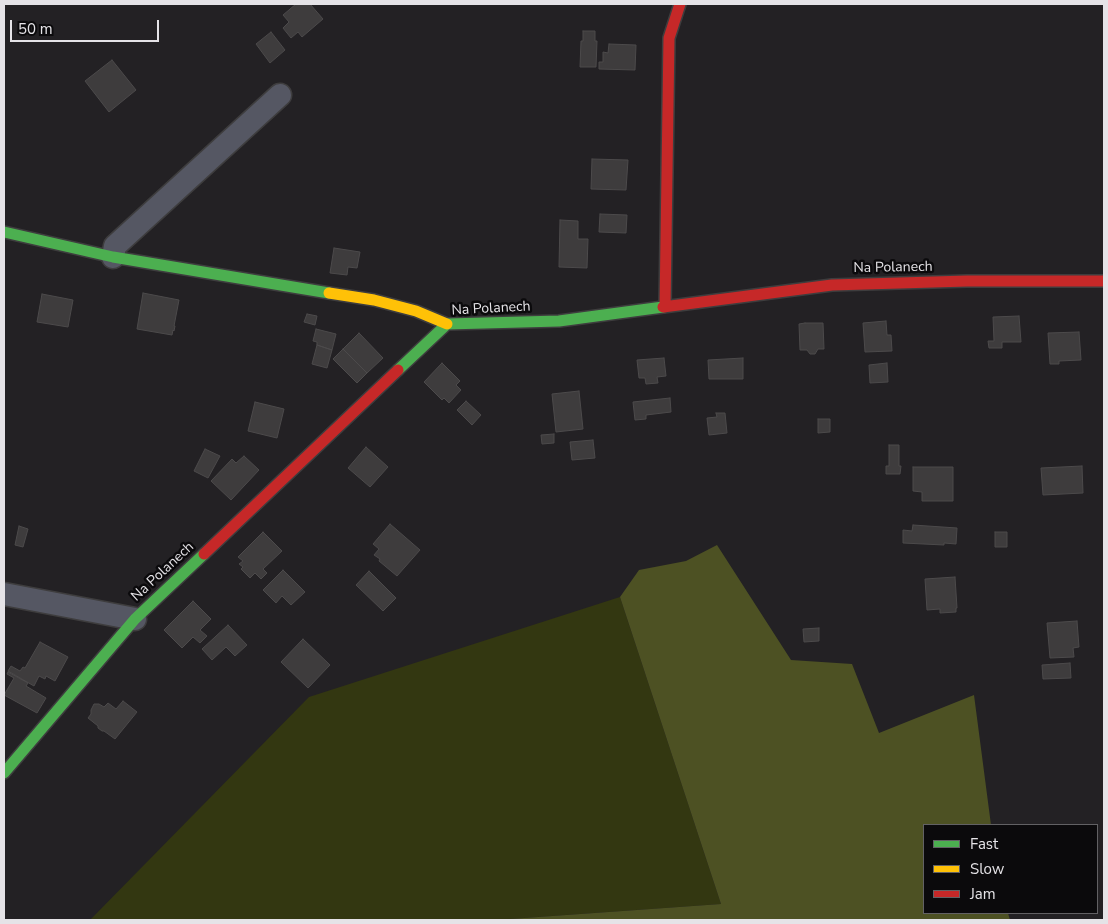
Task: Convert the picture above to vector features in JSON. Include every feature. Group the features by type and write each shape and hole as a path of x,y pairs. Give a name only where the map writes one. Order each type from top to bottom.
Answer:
{"street":[{"path":"665,307 669,38 680,4"},
{"path":"112,257 115,246 280,95"},
{"path":"4,232 112,257 374,300 416,311 447,324"},
{"name":"Na Polanech","path":"4,773 134,619 447,324 559,321 832,285 967,281 1104,282"},
{"path":"4,594 134,619"}],"green space":[{"path":"717,545 791,660 852,664 879,733 974,695 991,824 923,824 923,914 1008,914 1010,920 496,920 721,904 620,597 639,570 686,561"},
{"path":"620,597 721,904 496,920 90,920 309,697"}],"building":[{"path":"296,4 310,4 323,19 302,37 298,32 291,38 283,28 289,22 283,15"},
{"path":"583,31 595,31 595,41 597,41 596,67 580,67"},
{"path":"271,32 285,50 270,63 256,44"},
{"path":"609,44 636,45 635,70 599,69 599,62 603,62 603,52 608,53"},
{"path":"112,60 136,90 109,112 85,81"},
{"path":"592,159 628,160 626,190 591,189"},
{"path":"600,214 627,215 626,233 599,232"},
{"path":"560,220 578,221 578,239 588,239 587,268 559,267"},
{"path":"334,248 360,252 357,268 348,267 347,275 330,273"},
{"path":"143,293 179,300 172,335 137,329"},
{"path":"42,294 73,300 68,327 37,322"},
{"path":"307,314 317,316 315,325 304,322"},
{"path":"1019,316 1021,342 1002,342 1002,348 989,348 988,341 994,341 993,317"},
{"path":"886,321 887,335 891,335 892,351 865,352 863,323"},
{"path":"823,323 824,349 818,349 815,354 810,354 807,350 800,350 799,324"},
{"path":"316,329 336,334 332,350 317,345 317,342 313,341"},
{"path":"1079,332 1081,360 1059,361 1059,364 1050,364 1048,333"},
{"path":"359,333 383,358 367,373 343,349"},
{"path":"317,345 332,350 327,368 312,364"},
{"path":"343,349 367,373 357,383 333,359"},
{"path":"664,358 666,376 657,377 658,383 646,384 645,378 639,378 637,360"},
{"path":"743,358 743,379 709,379 708,360"},
{"path":"442,363 460,381 456,385 461,390 449,403 444,398 442,400 424,382"},
{"path":"887,363 888,382 870,383 869,365"},
{"path":"579,391 583,429 556,432 552,394"},
{"path":"670,398 671,412 646,415 646,419 635,420 633,402"},
{"path":"466,401 481,415 472,425 457,410"},
{"path":"255,402 284,409 277,438 248,431"},
{"path":"716,413 725,413 727,433 709,435 707,418 717,417"},
{"path":"818,419 830,419 830,432 818,433"},
{"path":"554,434 554,443 542,444 541,435"},
{"path":"593,440 595,458 572,460 570,442"},
{"path":"889,445 899,445 900,474 886,474 886,466 889,466"},
{"path":"366,447 388,467 370,487 348,468"},
{"path":"205,449 220,456 208,478 194,471"},
{"path":"244,456 259,470 231,500 211,481 232,459 236,463"},
{"path":"1082,466 1083,493 1043,495 1041,468"},
{"path":"913,467 953,467 953,501 922,501 922,492 913,491"},
{"path":"390,524 420,550 397,576 374,555 379,549 373,544"},
{"path":"913,525 957,528 956,544 903,543 903,530 912,531"},
{"path":"19,526 28,529 23,547 15,545"},
{"path":"263,532 282,551 263,569 267,573 261,579 255,573 250,578 241,569 243,567 239,564 243,561 238,557"},
{"path":"995,532 1007,532 1007,547 995,547"},
{"path":"283,570 305,592 291,605 282,596 276,603 263,590"},
{"path":"369,571 396,598 383,611 356,585"},
{"path":"955,577 956,612 940,613 940,609 927,610 925,579"},
{"path":"193,601 211,619 200,630 207,636 200,643 193,637 182,648 164,630"},
{"path":"1077,621 1079,647 1073,648 1074,657 1050,658 1047,623"},
{"path":"228,625 247,645 235,656 226,647 212,660 202,649"},
{"path":"819,628 819,641 804,642 803,629"},
{"path":"303,639 330,665 308,688 281,662"},
{"path":"40,642 68,657 55,681 46,676 45,679 39,676 34,686 8,671 11,666 20,671 23,667 25,668"},
{"path":"1070,663 1071,678 1043,679 1042,665"},
{"path":"8,672 28,683 26,686 46,698 37,713 4,695 14,678 7,674"},
{"path":"123,701 137,712 115,739 98,728 88,718 94,704 104,707 108,703 116,709"}],"traffic: fast":[{"path":"4,232 113,257 329,293"},
{"path":"398,370 447,324 559,321 663,307"},
{"path":"4,773 135,619 204,554"}],"traffic: slow":[{"path":"329,293 374,300 416,311 447,324"}],"traffic: jam":[{"path":"665,307 669,38 680,4"},
{"path":"663,307 832,285 967,281 1104,281"},
{"path":"204,554 398,370"}]}
